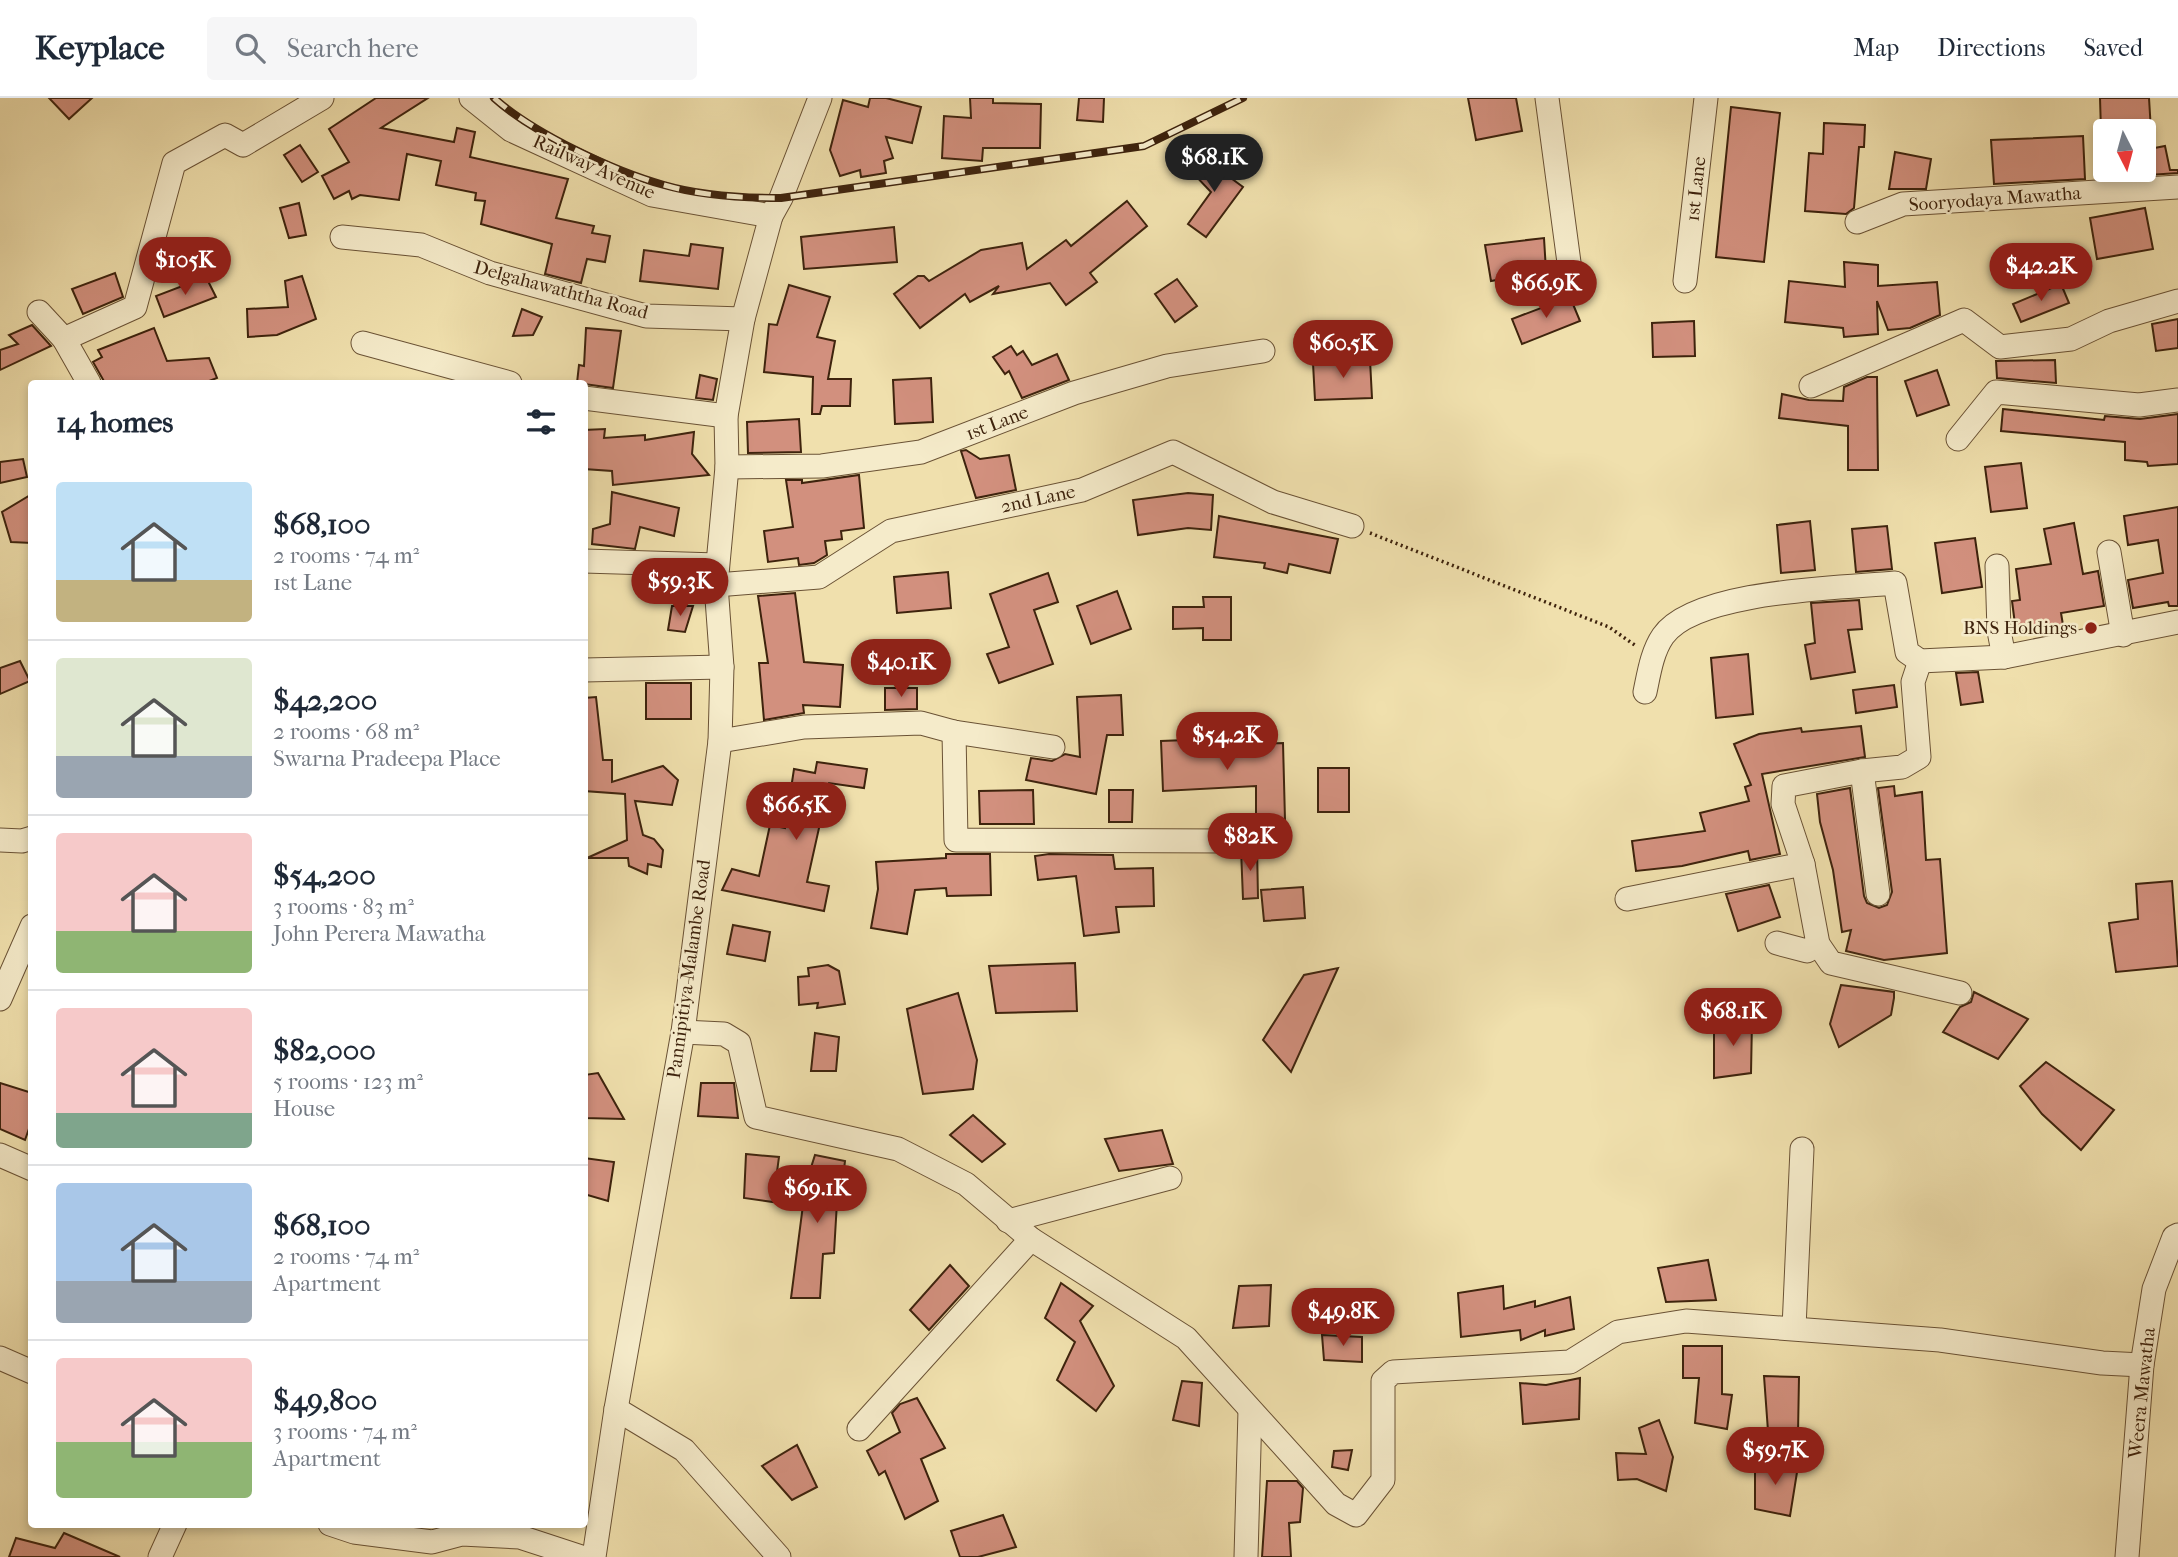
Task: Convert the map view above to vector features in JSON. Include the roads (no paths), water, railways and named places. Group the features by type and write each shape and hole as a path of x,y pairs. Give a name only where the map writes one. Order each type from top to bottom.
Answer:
{"street":[{"path":"64,339 135,307 174,163 225,135 243,145 322,98"},
{"name":"Railway Avenue","path":"471,98 511,130 652,195 771,216"},
{"name":"Pannipitiya-Malambe Road","path":"594,1557 616,1409 683,1032 720,741 722,667 717,575 727,467 726,416 743,319 771,216 781,198 820,98"},
{"path":"1548,98 1570,270"},
{"name":"1st Lane","path":"1685,281 1706,98"},
{"name":"Sooryodaya Mawatha","path":"1857,222 1903,204 2178,187"},
{"name":"Delgahawaththa Road","path":"342,237 421,245 489,273 646,316 743,319"},
{"path":"1811,386 1964,320 2000,347 2071,339 2109,321 2178,301"},
{"path":"39,312 64,339 87,380"},
{"path":"363,343 499,380"},
{"name":"1st Lane","path":"727,467 822,466 921,452 1074,393 1167,366 1263,351"},
{"path":"1958,439 1996,392 2139,405 2178,400"},
{"path":"588,399 726,416"},
{"name":"2nd Lane","path":"588,561 717,575 819,577 891,531 1082,490 1173,452 1273,502 1352,526"},
{"path":"2109,552 2123,635"},
{"path":"1997,566 1999,631 2004,657"},
{"path":"1644,692 1652,657 1664,634 1682,620 1727,600 1895,583 1907,652 1920,661 2004,657 2178,622"},
{"path":"1920,661 1913,682 1919,757 1902,767 1862,771 1784,786 1783,804 1803,863 1818,944 1831,963 1960,993"},
{"path":"588,670 722,667"},
{"path":"720,741 804,727 921,723 954,732 1053,747"},
{"path":"954,732 956,840 1230,841"},
{"path":"1862,771 1878,894"},
{"path":"0,840 28,839"},
{"path":"1627,899 1803,863"},
{"path":"0,999 28,935"},
{"path":"1777,943 1807,951 1818,944"},
{"path":"683,1032 724,1034 739,1043 756,1117 898,1150 966,1184 1031,1239 1186,1338 1336,1504 1356,1515 1383,1480 1383,1381 1393,1373 1570,1362 1618,1332 1686,1321 1941,1340 2102,1363 2142,1365"},
{"path":"1794,1328 1802,1149"},
{"path":"0,1155 28,1168"},
{"path":"1008,1221 1170,1178"},
{"name":"Weera Mawatha","path":"2127,1557 2142,1365 2154,1289 2174,1237 2178,1235"},
{"path":"859,1429 1031,1239"},
{"path":"0,1358 28,1370"},
{"path":"616,1409 684,1450 779,1557"},
{"path":"1246,1557 1250,1410"},
{"path":"160,1557 173,1528"},
{"path":"342,1528 354,1532 432,1542 462,1534 520,1537 581,1557"}],"railway":[{"path":"494,98 551,137 598,161 644,179 707,194 781,198 1144,146 1243,98"}],"place":[{"name":"BNS Holdings","path":"2091,628"}]}
